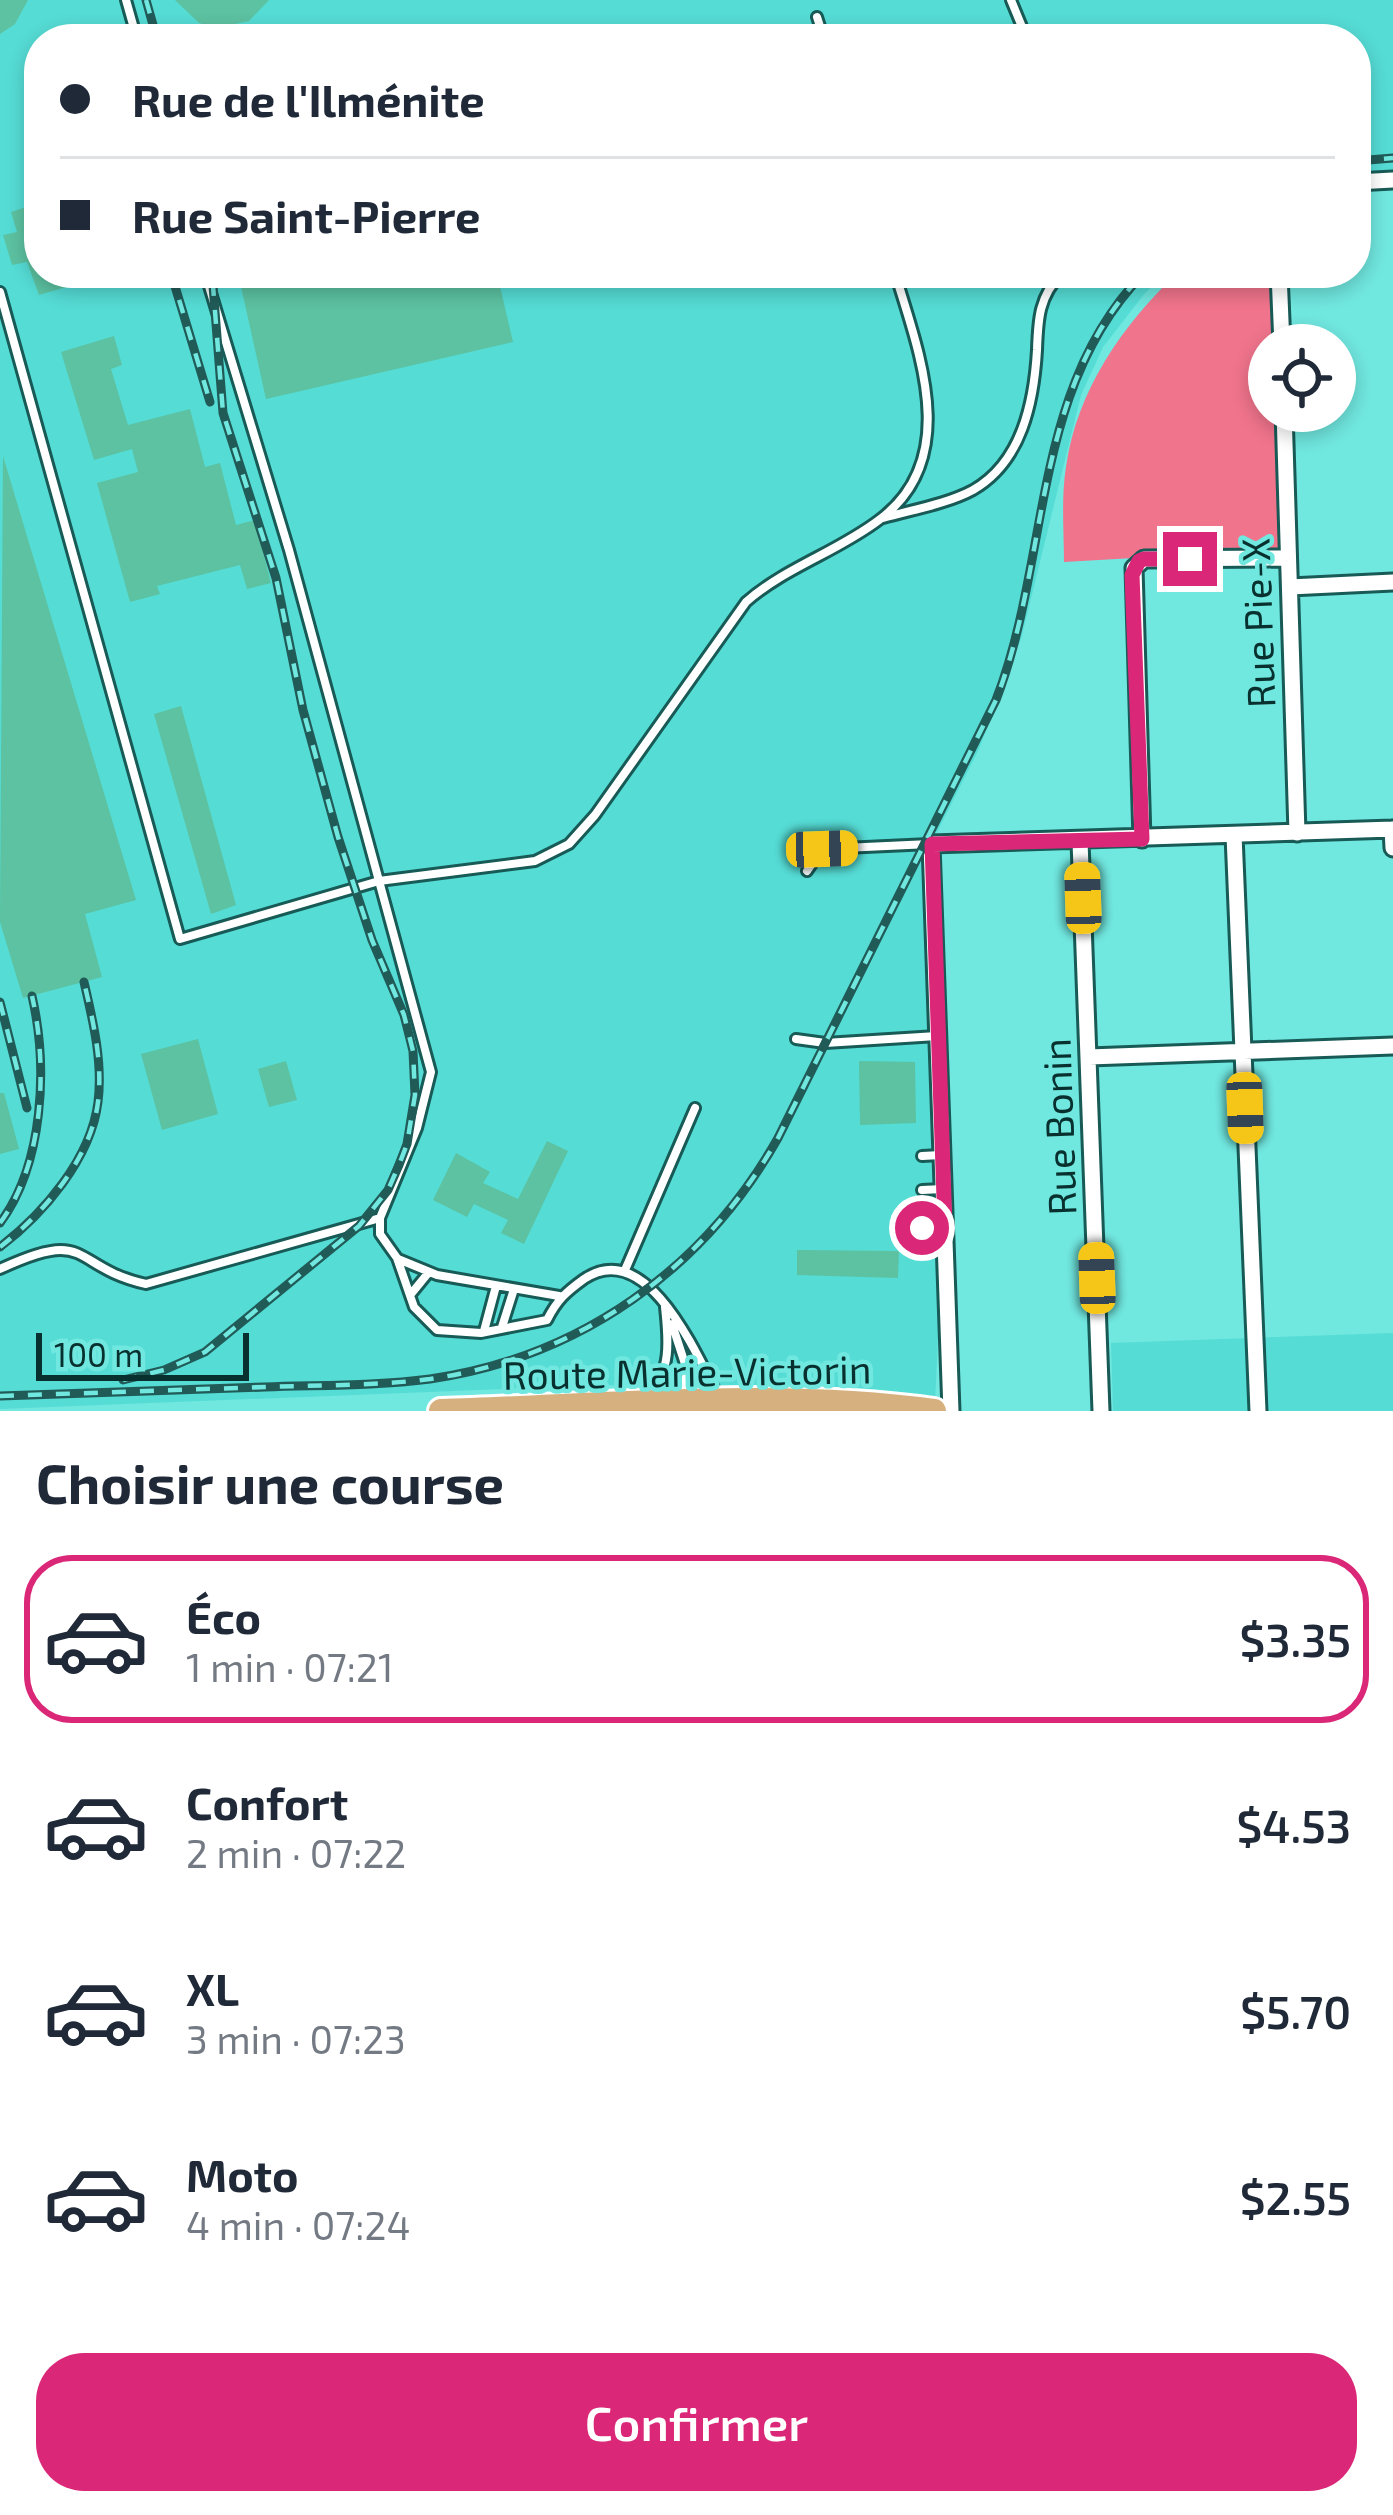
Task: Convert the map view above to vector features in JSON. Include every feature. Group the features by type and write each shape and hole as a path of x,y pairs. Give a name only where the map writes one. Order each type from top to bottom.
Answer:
{"main road":[{"name":"Route Marie-Victorin","path":"441,1411 719,1399 871,1402 934,1411"}],"street":[{"path":"1280,288 1281,324"},
{"name":"Rue Pie-X","path":"1285,432 1297,832"},
{"path":"1142,839 1132,575 1139,561 1288,558"},
{"path":"1289,587 1393,582"},
{"path":"951,1411 932,844 1393,830 1393,848"},
{"path":"1234,835 1258,1411"},
{"name":"Rue Bonin","path":"1081,841 1102,1411"},
{"path":"1089,1058 1393,1046"}],"lane":[{"path":"817,17 819,24"},
{"path":"210,288 289,550 431,1072 417,1128 380,1218 380,1234 397,1258 414,1307 437,1330 484,1332 547,1320 560,1296 602,1268 625,1270 652,1287 719,1399"},
{"path":"881,519 911,489 926,457 929,414 922,361 900,288"},
{"path":"0,292 180,939 379,881 535,861 569,844 595,815 746,602 772,579 881,519 973,490 1004,463 1022,435 1035,385 1042,297 1050,288"},
{"path":"807,872 822,849 932,844"},
{"path":"796,1039 825,1043 938,1036"},
{"path":"625,1270 694,1108"},
{"path":"922,1156 942,1155"},
{"path":"922,1190 943,1189"},
{"path":"0,1269 62,1247 84,1254 124,1279 146,1284 380,1218"},
{"path":"922,1228 945,1228"},
{"path":"397,1258 429,1272 560,1296"},
{"path":"410,1296 429,1272"},
{"path":"484,1332 496,1286"},
{"path":"501,1329 514,1289"},
{"path":"665,1306 687,1370 682,1400"},
{"path":"620,1402 643,1396 658,1385 669,1348 665,1306"}],"shaded area":[{"path":"0,0 1393,0 1393,174 1371,175 1371,24 24,24 24,288 1150,288 1103,347 1081,395 1021,639 979,749 931,844 940,1293 935,1403 842,1390 604,1385 0,1409"},
{"path":"1163,288 1276,288 1277,324 1248,324 1248,432 1282,432 1288,549 1064,562 1064,479 1072,439 1091,386 1121,337"},
{"path":"1393,1333 1393,1411 1113,1411 1111,1343"}],"building":[{"path":"0,0 28,0 15,24 0,34"},
{"path":"175,0 269,0 249,21 199,23"},
{"path":"24,208 24,263 12,265 3,235 17,232 11,212"},
{"path":"36,288 63,288 39,295"},
{"path":"241,288 500,288 513,342 266,399"},
{"path":"114,336 122,365 111,369 128,425 190,409 205,467 220,463 236,525 255,520 271,583 247,589 240,565 157,586 160,594 130,602 97,483 138,472 132,449 94,460 61,352"},
{"path":"3,456 136,900 85,914 102,977 23,998 0,922"},
{"path":"181,706 236,905 211,914 154,714"},
{"path":"198,1039 218,1114 162,1130 141,1054"},
{"path":"286,1061 297,1100 269,1107 258,1069"},
{"path":"859,1061 915,1062 916,1123 860,1125"},
{"path":"0,1093 4,1093 19,1149 0,1154"},
{"path":"547,1141 568,1151 524,1244 501,1233 508,1220 474,1204 467,1217 433,1200 456,1153 490,1172 483,1183 518,1199"},
{"path":"797,1250 899,1251 898,1278 797,1275"}],"railway":[{"path":"146,0 153,24"},
{"path":"1371,160 1393,158"},
{"path":"176,288 210,402"},
{"path":"123,1380 164,1370 205,1352 359,1226 388,1190 399,1165 415,1095 413,1051 404,1015 372,940 338,837 303,710 276,578 223,413 213,288"},
{"path":"0,1396 369,1384 485,1368 587,1328 675,1266 714,1228 778,1138 996,700 1013,646 1062,422 1081,369 1107,319 1132,288"},
{"path":"0,1247 62,1184 94,1123 99,1072 84,982"},
{"path":"0,1223 15,1199 34,1144 41,1083 32,996"},
{"path":"0,1002 27,1108"}],"route":[{"path":"922,1228 945,1228 932,844 1142,839 1132,575 1144,559 1190,559"}]}
